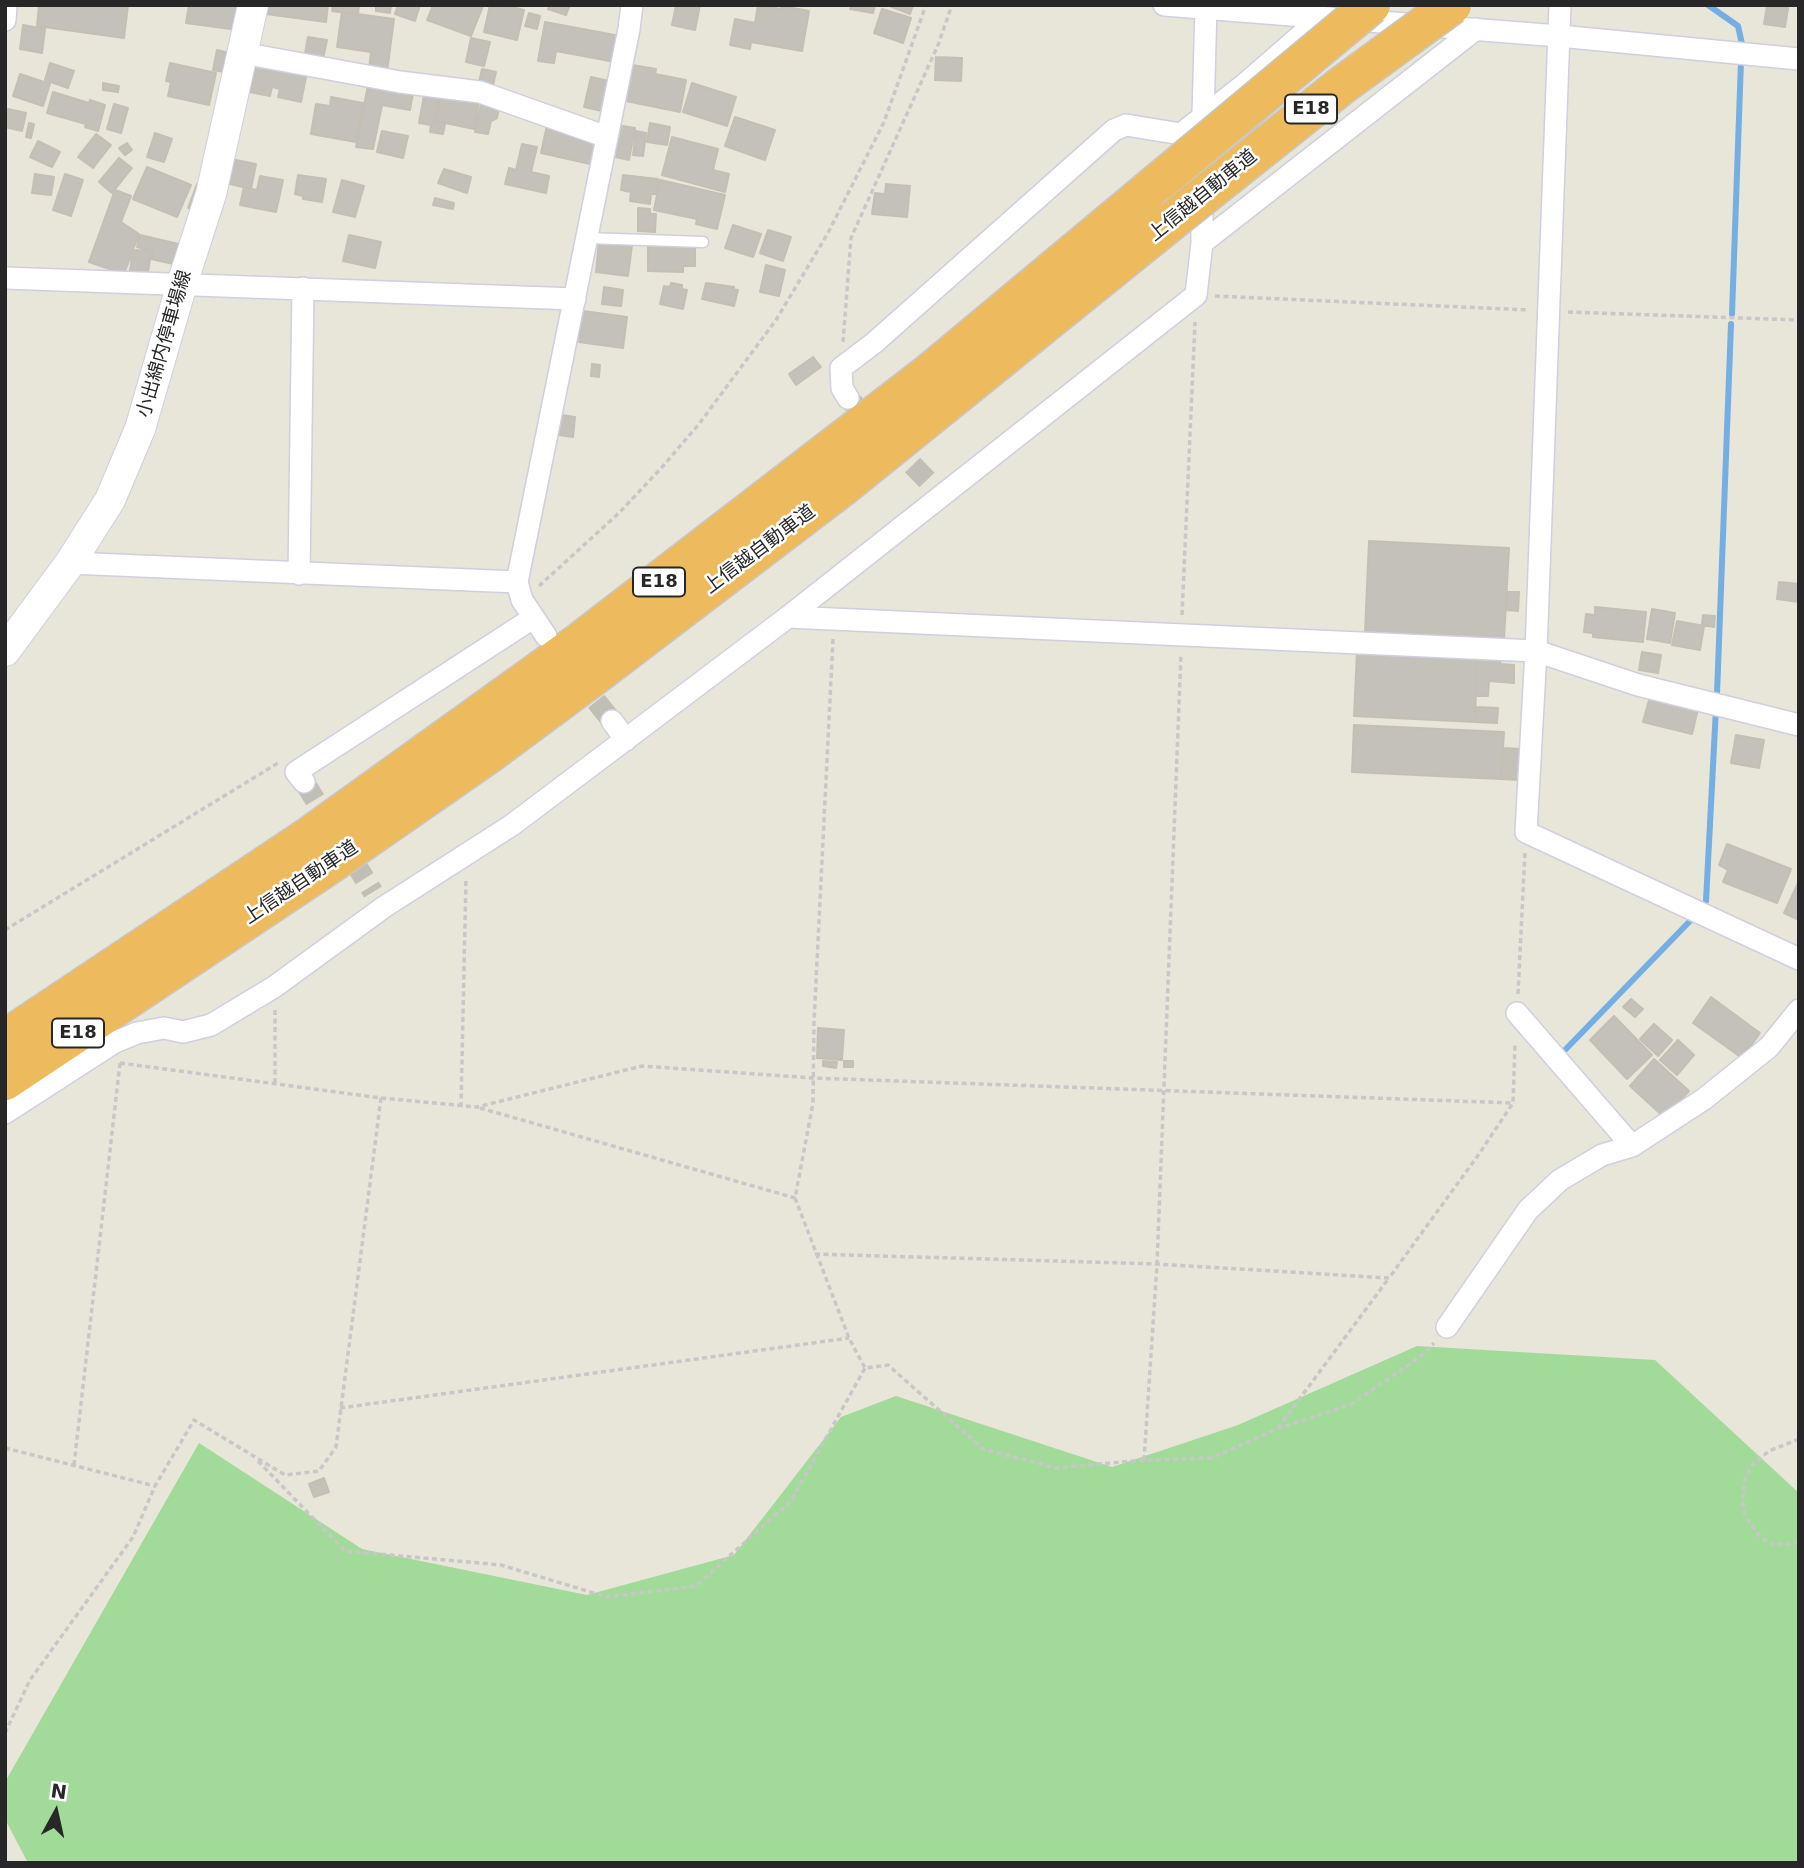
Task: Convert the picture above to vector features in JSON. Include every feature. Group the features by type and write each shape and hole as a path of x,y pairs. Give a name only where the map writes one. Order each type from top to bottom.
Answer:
{"highway":[{"name":"上信越自動車道","path":"5,1081 312,835 587,636 928,374 1371,5"},
{"name":"上信越自動車道","path":"5,1039 143,969 343,855 486,756 1188,231 1341,86 1464,17"}],"main road":[{"name":"小出綿内停車場線","path":"6,649 70,563 110,500 140,429 181,284 211,194 253,5"}],"street":[{"path":"5,20 6,5"},
{"path":"546,636 522,600 517,582 632,5"},
{"path":"1164,5 1322,18 1464,17 1559,36 1799,59"},
{"path":"1560,5 1536,651 1526,832 1799,959"},
{"path":"5,1113 115,1042 136,1033 164,1028 183,1032 211,1025 274,987 378,899 467,855 512,825 788,617 932,489 1196,295 1188,231 1202,118 1206,8"},
{"path":"848,398 842,388 841,369 874,343 1114,130 1126,125 1181,134 1322,18"},
{"path":"242,53 400,82 480,92 607,137"},
{"path":"5,278 575,299"},
{"path":"299,574 303,288"},
{"path":"70,563 517,582"},
{"path":"788,617 1536,651 1638,685 1799,724"},
{"path":"304,782 296,772 533,618"},
{"path":"612,721 626,740"},
{"path":"1447,1327 1528,1210 1560,1180 1602,1155 1632,1146 1704,1099 1769,1046 1799,1010"},
{"path":"1517,1013 1632,1146"}],"lane":[{"path":"587,237 703,242"}],"path":[{"path":"841,369 851,238 938,45 952,5"},
{"path":"1144,1460 1157,1264 1196,295 1799,320"},
{"path":"832,619 833,662 813,1103 795,1198 849,1338 865,1368"},
{"path":"1277,1429 1479,1154 1513,1103 1526,832"},
{"path":"461,1107 467,855"},
{"path":"274,987 275,1084"},
{"path":"89,1059 461,1107 477,1107 642,1066 813,1078 1513,1103"},
{"path":"74,1465 120,1063"},
{"path":"5,1733 30,1680 134,1537 155,1486 194,1420 285,1475 319,1471 336,1447 381,1098"},
{"path":"477,1107 795,1198"},
{"path":"815,1254 1157,1264 1389,1278"},
{"path":"865,1368 888,1365 983,1449 1056,1468 1144,1460 1211,1458 1277,1429 1352,1404 1424,1354 1447,1327"},
{"path":"340,1408 849,1338"},
{"path":"253,1456 345,1550 501,1565 607,1597 696,1586 791,1501 865,1368"},
{"path":"1799,1439 1769,1451 1752,1465 1745,1479 1742,1500 1745,1514 1760,1537 1774,1545 1799,1543"},
{"path":"5,1448 155,1486"}],"green space":[{"path":"1417,1346 1655,1360 1799,1493 1799,1863 28,1863 5,1819 5,1782 199,1443 362,1549 587,1595 734,1555 841,1417 896,1396 1112,1467 1238,1425"}],"building":[{"path":"39,5 128,5 124,38 37,26"},
{"path":"189,5 241,5 238,30 186,23"},
{"path":"267,5 328,5 326,22 266,14"},
{"path":"333,5 359,5 358,15 332,11"},
{"path":"376,5 391,5 390,13 376,11"},
{"path":"398,5 420,5 415,21 395,14"},
{"path":"433,5 483,6 471,36 427,20"},
{"path":"490,5 505,5 524,10 517,40 484,32"},
{"path":"550,5 570,5 566,15 548,9"},
{"path":"676,5 700,5 695,30 672,25"},
{"path":"758,5 809,11 802,51 751,42 750,49 730,45 735,19 755,23"},
{"path":"851,5 875,5 873,13 850,9"},
{"path":"887,5 913,5 910,14"},
{"path":"1767,6 1788,8 1785,27 1764,24"},
{"path":"882,9 911,18 903,43 874,33"},
{"path":"342,12 394,19 387,72 369,70 371,52 337,47"},
{"path":"529,13 540,16 537,29 525,26"},
{"path":"545,22 620,36 615,62 556,51 554,63 538,61"},
{"path":"23,25 45,29 42,53 20,49"},
{"path":"308,37 327,40 322,63 304,59"},
{"path":"471,38 490,42 484,66 466,62"},
{"path":"217,50 234,54 230,73 213,70"},
{"path":"936,57 962,58 961,81 935,80"},
{"path":"245,60 307,72 301,102 278,97 280,89 272,87 270,96 239,90"},
{"path":"50,63 74,71 68,88 45,80"},
{"path":"170,63 216,73 209,105 168,96 171,82 166,81"},
{"path":"632,65 656,69 655,74 686,80 680,112 626,101"},
{"path":"482,69 496,72 492,90 478,87"},
{"path":"20,74 50,84 43,106 13,96"},
{"path":"591,77 609,81 602,111 584,107"},
{"path":"369,80 414,87 410,110 382,105 373,149 356,147"},
{"path":"103,83 119,86 118,92 103,90"},
{"path":"692,83 736,97 727,126 683,112"},
{"path":"425,90 440,92 434,122 445,124 443,134 430,132 431,125 419,123"},
{"path":"53,92 105,105 98,131 85,127 86,124 47,113"},
{"path":"441,94 479,101 474,129 436,121"},
{"path":"331,97 363,103 356,142 311,134 316,104 330,106"},
{"path":"114,104 128,108 121,133 107,129"},
{"path":"481,104 499,108 497,118 491,121 488,134 475,132"},
{"path":"8,109 26,113 22,131 5,127"},
{"path":"735,117 775,130 765,160 725,146"},
{"path":"29,123 34,124 31,138 26,137"},
{"path":"650,123 670,127 667,145 647,142"},
{"path":"547,125 601,136 595,165 541,153"},
{"path":"616,125 635,128 629,160 611,156"},
{"path":"382,131 408,136 403,158 377,152"},
{"path":"636,131 646,133 643,156 633,155"},
{"path":"155,133 172,139 164,162 147,157"},
{"path":"96,134 111,145 93,168 78,157"},
{"path":"672,137 718,149 713,170 729,174 725,192 662,175"},
{"path":"38,141 60,152 52,167 30,157"},
{"path":"127,143 132,150 125,155 119,148"},
{"path":"522,144 537,147 531,172 549,176 546,193 505,184 509,168 516,170"},
{"path":"119,158 132,168 112,193 99,182"},
{"path":"225,158 256,164 251,189 218,181"},
{"path":"147,167 191,185 177,217 133,199"},
{"path":"444,169 471,177 467,193 438,183"},
{"path":"35,174 54,177 51,195 32,193"},
{"path":"65,174 83,180 71,216 53,210"},
{"path":"298,175 326,179 322,202 303,199 303,196 295,194"},
{"path":"623,175 658,179 656,194 651,194 650,204 630,201 631,192 621,190"},
{"path":"260,176 283,180 276,212 240,205 244,187 257,190"},
{"path":"342,180 364,186 355,217 333,212"},
{"path":"660,180 725,195 717,229 696,224 697,219 654,210"},
{"path":"197,184 209,189 199,212 188,208"},
{"path":"886,184 910,186 907,217 872,214 875,193 885,194"},
{"path":"115,190 131,196 121,222 139,234 124,274 89,262"},
{"path":"435,198 454,203 453,209 433,205"},
{"path":"638,208 650,209 650,214 656,214 655,232 638,231"},
{"path":"733,225 761,234 753,257 725,248"},
{"path":"768,230 791,237 783,261 760,253"},
{"path":"140,235 183,245 178,265 151,259 153,251 137,247"},
{"path":"349,235 381,242 375,268 343,261"},
{"path":"599,241 632,245 628,276 596,272"},
{"path":"648,245 695,246 695,266 683,266 683,272 648,271"},
{"path":"133,250 151,251 148,272 130,271"},
{"path":"766,265 785,270 779,296 760,292"},
{"path":"671,283 682,285 682,289 687,290 683,309 660,304 664,286 670,287"},
{"path":"706,283 738,290 734,306 702,299"},
{"path":"604,287 623,290 621,306 602,304"},
{"path":"583,311 627,317 623,348 579,342"},
{"path":"813,357 821,367 796,385 789,374"},
{"path":"592,364 600,365 599,377 591,376"},
{"path":"561,415 575,417 573,437 559,435"},
{"path":"1369,541 1509,548 1504,639 1365,632"},
{"path":"1779,582 1799,584 1799,602 1777,599"},
{"path":"1507,592 1519,592 1518,611 1506,610"},
{"path":"1595,607 1646,612 1643,642 1593,637 1593,633 1584,632 1586,614 1595,615"},
{"path":"1652,609 1675,613 1670,643 1647,639"},
{"path":"1703,615 1715,616 1714,627 1702,625"},
{"path":"1677,621 1704,626 1700,650 1672,645"},
{"path":"1357,652 1477,657 1475,722 1354,716"},
{"path":"1642,652 1661,655 1658,673 1639,670"},
{"path":"1477,657 1501,658 1500,664 1514,665 1514,683 1489,681 1488,696 1476,696"},
{"path":"1651,693 1699,705 1692,734 1643,722"},
{"path":"1476,707 1498,708 1497,723 1475,722"},
{"path":"1354,725 1504,732 1501,779 1352,772"},
{"path":"1736,735 1764,740 1759,768 1731,763"},
{"path":"1503,748 1520,749 1519,780 1501,779"},
{"path":"1727,844 1791,869 1777,903 1723,882 1728,870 1719,865"},
{"path":"1799,881 1799,920 1784,913"},
{"path":"1711,997 1760,1033 1742,1058 1693,1023"},
{"path":"1631,999 1643,1009 1635,1017 1623,1007"},
{"path":"1614,1016 1652,1055 1627,1079 1590,1040"},
{"path":"1654,1024 1672,1040 1658,1056 1640,1039"},
{"path":"818,1028 844,1030 842,1060 817,1058"},
{"path":"1678,1040 1694,1055 1677,1075 1660,1060"},
{"path":"1654,1059 1689,1091 1665,1118 1630,1086"},
{"path":"823,1061 837,1062 836,1068 823,1066"},
{"path":"844,1061 853,1061 853,1067 844,1067"},
{"path":"324,1478 329,1492 314,1497 309,1484"}],"waterway":[{"path":"1708,5 1738,26 1742,44"},
{"path":"1732,314 1741,61"},
{"path":"1717,694 1731,324"},
{"path":"1706,901 1716,708"},
{"path":"1565,1050 1690,921"}],"tunnel":[{"path":"848,398 927,480"},
{"path":"577,677 612,721"},
{"path":"304,782 373,892"}]}
